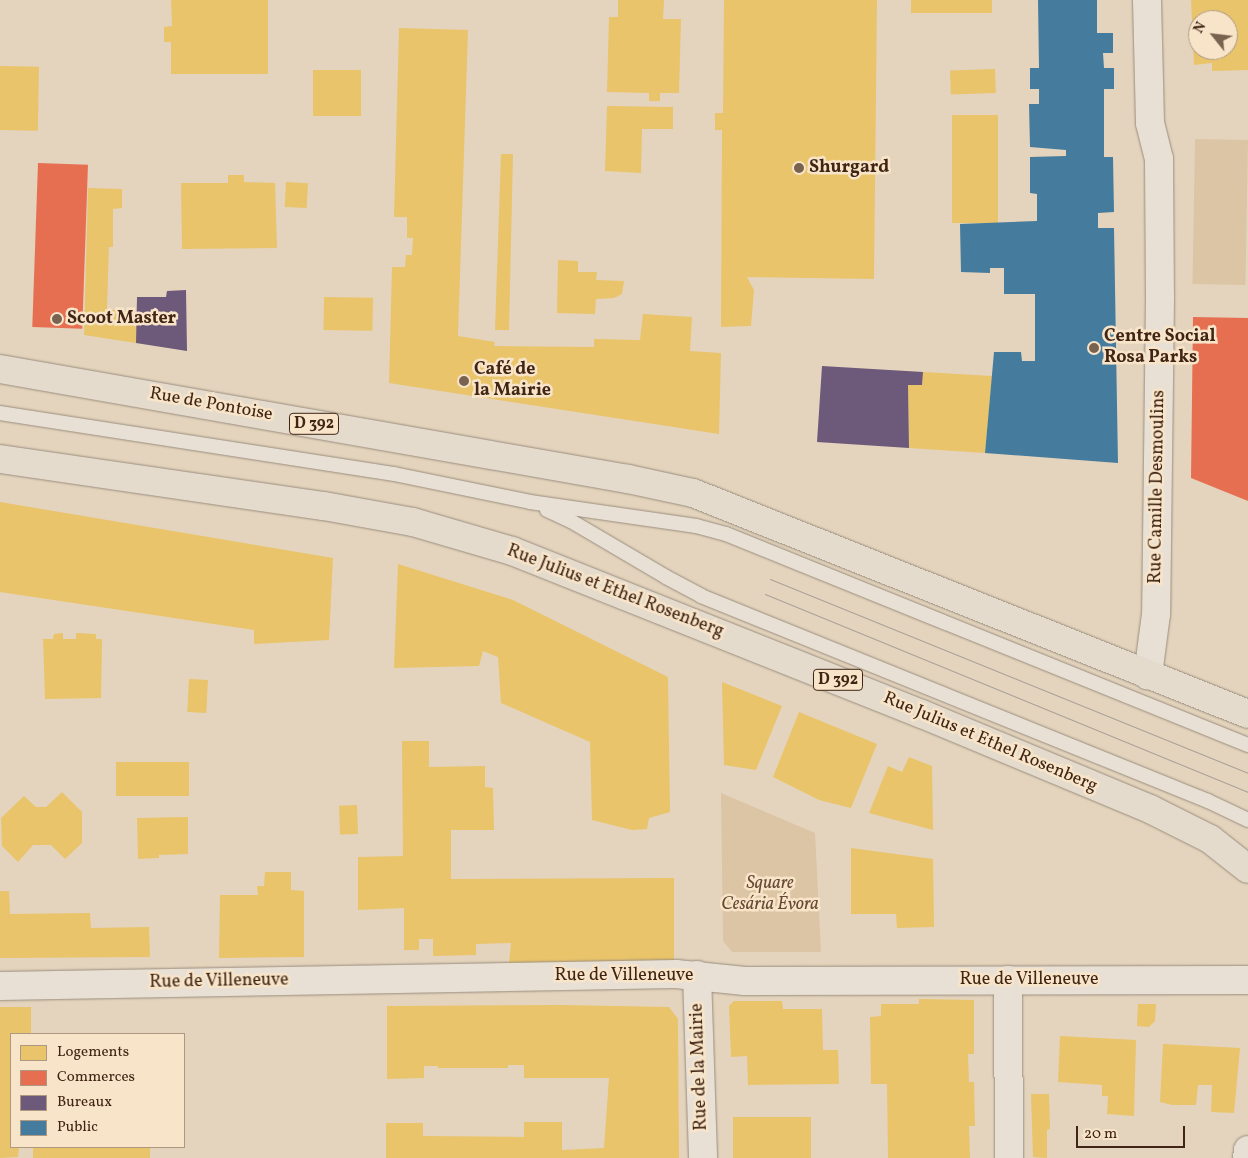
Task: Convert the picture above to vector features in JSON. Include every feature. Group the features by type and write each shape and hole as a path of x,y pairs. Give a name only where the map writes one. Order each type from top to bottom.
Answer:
{"main road":[{"name":"Rue de Pontoise","path":"0,369 628,479 693,493 715,500 1148,675"},
{"name":"Rue Julius et Ethel Rosenberg","path":"0,459 324,506 413,522 512,551 931,717 1192,828 1217,844 1248,869"},
{"name":"D 392","path":"1148,675 1248,714"}],"street":[{"name":"Rue Camille Desmoulins","path":"1147,0 1150,123 1159,159 1160,297 1156,614 1148,675"},
{"name":"Rue de Villeneuve","path":"0,986 676,974 745,981 1248,980"},
{"name":"Rue de la Mairie","path":"696,975 703,1158"},
{"path":"1008,980 1009,1158"},
{"path":"1247,1158 1248,1150"}],"lane":[{"path":"0,413 394,474 530,502 696,526 726,534 1248,745"},
{"path":"530,502 571,521 701,596 1208,801 1248,820"}],"green space":[{"path":"1195,139 1248,140 1245,285 1192,284"},
{"name":"Square Cesária Évora","path":"721,793 815,833 821,952 732,952 723,941"}],"building: Logements":[{"path":"171,0 268,0 268,74 171,74 171,42 164,42 164,27 172,26"},
{"path":"618,0 664,0 663,19 681,19 679,93 660,93 660,101 649,101 649,93 607,92 609,17 618,17"},
{"name":"Shurgard","path":"724,0 877,0 874,279 747,277 754,290 751,326 721,327 722,130 715,130 715,113 723,113"},
{"path":"911,0 992,0 992,13 911,13"},
{"path":"1191,0 1248,0 1248,70 1212,71 1212,63 1194,65 1194,60 1238,60 1238,10 1191,10"},
{"path":"399,28 468,30 458,336 495,342 494,346 594,347 594,339 640,340 643,314 692,317 690,351 721,353 719,434 389,383 392,267 405,267 406,255 412,255 413,238 407,238 407,217 394,217"},
{"path":"0,66 39,67 38,131 0,130"},
{"path":"995,69 996,93 951,95 950,71"},
{"path":"313,70 361,70 361,116 313,116"},
{"path":"607,106 673,107 673,129 642,129 641,173 605,171"},
{"path":"952,115 998,115 998,223 952,223"},
{"path":"501,154 513,154 509,330 495,330"},
{"path":"228,175 244,175 244,182 275,183 277,248 182,249 181,183 228,183"},
{"path":"286,182 308,183 307,208 285,207"},
{"path":"88,188 122,189 122,208 113,209 113,247 109,247 107,309 137,313 136,343 84,335"},
{"path":"558,260 578,261 578,272 597,272 596,280 624,281 622,294 614,298 596,299 595,314 557,313"},
{"path":"324,297 373,298 372,331 323,330"},
{"path":"923,372 992,376 985,453 909,448 908,385 922,385"},
{"path":"0,502 333,558 329,640 254,644 254,630 0,592"},
{"path":"398,564 513,600 668,677 670,812 649,818 647,829 632,830 592,820 590,742 501,703 498,657 483,651 479,666 394,668"},
{"path":"63,633 63,639 76,639 76,633 96,634 96,639 102,639 101,698 45,699 43,639 53,639 54,634"},
{"path":"189,679 208,680 206,713 187,712"},
{"path":"722,682 782,706 756,770 724,765"},
{"path":"799,712 877,744 851,808 819,800 773,777"},
{"path":"402,741 429,741 429,767 485,766 485,787 493,788 494,830 451,830 451,879 674,878 674,965 509,963 511,943 476,944 476,955 433,956 433,939 419,939 419,950 404,950 404,908 358,910 358,857 403,856"},
{"path":"909,757 932,766 933,830 869,813 888,766 902,772"},
{"path":"116,762 189,762 189,796 116,796"},
{"path":"62,792 82,812 82,843 65,859 51,845 33,845 18,862 2,846 1,818 24,796 36,807 46,807"},
{"path":"357,805 358,834 340,835 339,806"},
{"path":"188,817 188,854 159,855 159,858 138,859 137,818"},
{"path":"851,848 933,859 934,927 897,928 896,914 851,914"},
{"path":"265,872 291,872 291,890 304,891 304,957 219,958 220,895 258,895 257,886 264,886"},
{"path":"0,891 9,891 10,914 90,913 91,928 149,927 150,957 0,958"},
{"path":"919,999 974,1000 974,1054 968,1054 969,1082 974,1082 975,1126 969,1126 970,1158 888,1158 887,1084 871,1084 870,1017 881,1016 881,1004 919,1004"},
{"path":"734,1001 782,1001 783,1009 822,1009 823,1050 838,1050 839,1084 748,1085 747,1056 731,1057 729,1006"},
{"path":"1138,1004 1156,1004 1155,1021 1149,1027 1137,1026"},
{"path":"561,1005 669,1007 678,1019 679,1158 386,1158 386,1123 423,1123 423,1136 524,1137 524,1122 562,1122 562,1150 604,1148 609,1078 524,1078 524,1065 508,1065 508,1068 438,1068 438,1066 424,1066 424,1078 387,1079 387,1006"},
{"path":"0,1007 31,1007 31,1033 10,1033 10,1148 19,1148 18,1157 0,1158"},
{"path":"1060,1036 1136,1040 1134,1116 1107,1114 1108,1096 1102,1096 1102,1085 1058,1082"},
{"path":"1163,1044 1240,1048 1234,1113 1211,1112 1212,1085 1198,1085 1196,1105 1172,1105 1160,1102"},
{"path":"1031,1094 1049,1094 1050,1129 1047,1130 1047,1158 1033,1157"},
{"path":"733,1117 811,1117 811,1158 733,1158"},
{"path":"33,1148 150,1148 150,1158 33,1158"}],"building: Commerces":[{"path":"38,163 88,165 82,329 32,327"},
{"path":"1193,317 1248,318 1248,501 1191,478"}],"building: Bureaux":[{"path":"186,290 187,351 136,343 137,297 166,297 167,291"},
{"path":"822,366 923,372 922,385 908,385 909,448 817,442"}],"building: Public":[{"path":"1038,0 1097,0 1097,33 1113,33 1113,53 1103,53 1104,68 1114,68 1114,89 1104,89 1104,157 1113,157 1114,212 1098,213 1098,228 1114,228 1118,463 985,453 994,352 1021,352 1022,361 1035,361 1035,294 1004,294 1004,268 990,268 990,273 961,272 960,224 1037,221 1037,194 1030,193 1030,157 1066,156 1066,150 1030,147 1029,104 1039,104 1039,89 1030,89 1030,68 1039,68"}],"tram line":[{"path":"770,579 1248,773"},
{"path":"765,594 1248,792"}],"place":[{"name":"Shurgard","path":"799,168"},
{"name":"Scoot Master","path":"57,319"},
{"name":"Centre Social Rosa Parks","path":"1094,348"},
{"name":"Café de la Mairie","path":"464,381"}]}
